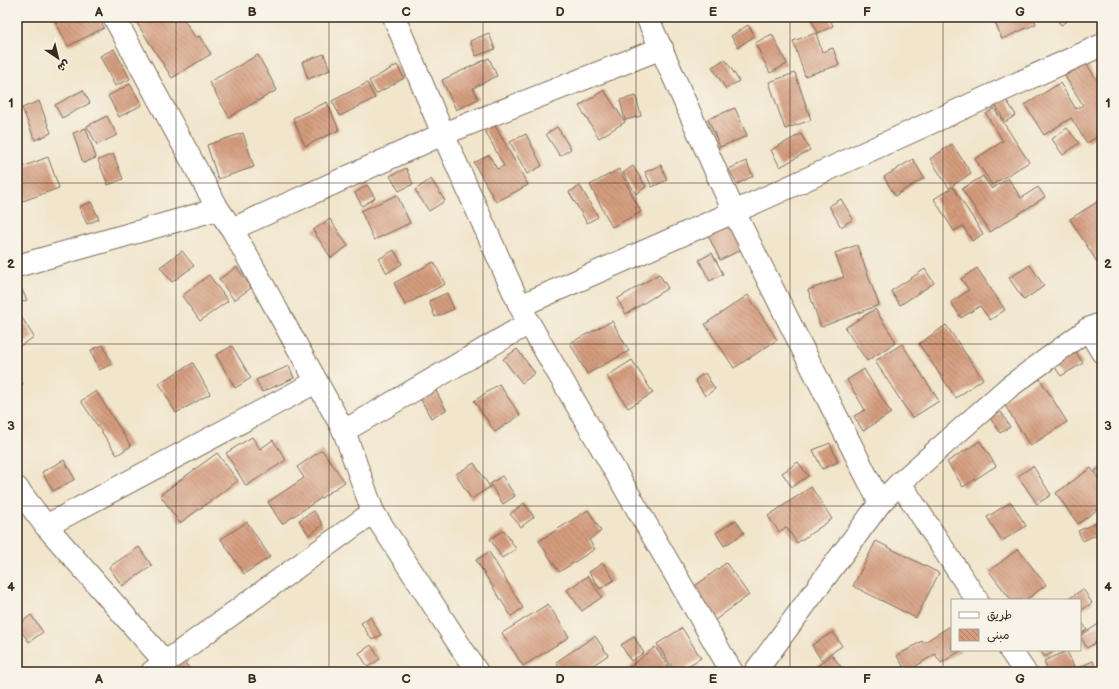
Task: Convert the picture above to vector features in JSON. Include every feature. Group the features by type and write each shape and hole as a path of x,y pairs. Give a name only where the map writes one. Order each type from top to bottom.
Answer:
{"street":[{"path":"114,17 218,209 232,229 344,431 373,512 477,672"},
{"path":"394,17 442,134 525,314 732,672"},
{"path":"647,17 734,212 880,502"},
{"path":"344,431 525,314 734,212 1102,45"},
{"path":"232,229 442,134 662,48"},
{"path":"17,266 218,209"},
{"path":"756,672 880,502 900,483 1009,387 1095,326 1102,352"},
{"path":"46,526 316,382"},
{"path":"900,483 976,599"},
{"path":"17,488 159,667 373,512"},
{"path":"1011,651 1025,672"}],"building":[{"path":"53,17 99,17 104,28 68,46"},
{"path":"133,17 182,17 196,38 199,36 211,54 172,78"},
{"path":"815,17 829,17 833,26 818,33 811,19"},
{"path":"993,17 1033,17 1036,24 1002,39"},
{"path":"1055,17 1072,17 1061,25"},
{"path":"748,25 755,36 738,47 731,36"},
{"path":"489,33 495,49 476,56 470,41"},
{"path":"816,33 822,52 833,48 839,65 805,76 793,41"},
{"path":"772,34 787,64 770,73 755,43"},
{"path":"114,49 130,79 115,86 100,56"},
{"path":"324,54 330,70 308,79 302,62"},
{"path":"258,55 277,90 229,117 209,82"},
{"path":"489,58 497,76 473,88 478,99 456,110 442,80"},
{"path":"725,59 739,81 726,89 712,67"},
{"path":"1086,63 1102,88 1102,134 1087,143 1071,118 1044,135 1025,105 1060,83 1076,109 1083,105 1065,76"},
{"path":"397,65 404,78 376,94 369,81"},
{"path":"795,73 811,120 785,129 769,82"},
{"path":"367,83 375,98 340,116 332,101"},
{"path":"130,84 142,105 119,117 108,96"},
{"path":"83,90 90,103 62,118 55,105"},
{"path":"604,90 625,122 599,138 579,106"},
{"path":"636,96 641,116 625,120 620,100"},
{"path":"1005,98 1016,115 1005,122 995,104"},
{"path":"39,101 51,133 35,140 22,108"},
{"path":"327,102 339,130 305,146 293,118"},
{"path":"735,108 747,136 720,147 708,119"},
{"path":"994,108 1029,162 992,185 975,159 1003,141 986,114"},
{"path":"107,116 117,135 97,145 87,126"},
{"path":"493,122 528,185 496,202 474,163 489,155 497,169 504,166 483,127"},
{"path":"557,127 571,149 560,156 546,134"},
{"path":"86,128 96,158 83,163 73,133"},
{"path":"1067,128 1079,143 1063,155 1052,139"},
{"path":"243,133 254,167 218,179 207,145"},
{"path":"526,134 542,166 527,174 510,142"},
{"path":"801,134 810,150 780,167 771,150"},
{"path":"952,144 971,173 949,188 930,159"},
{"path":"113,154 123,179 108,185 98,160"},
{"path":"48,157 59,188 20,202 17,194 17,169"},
{"path":"913,159 924,178 895,196 884,177"},
{"path":"746,161 753,176 737,184 729,169"},
{"path":"661,165 667,180 652,187 645,172"},
{"path":"633,166 646,187 636,194 623,173"},
{"path":"406,168 413,184 399,191 390,176"},
{"path":"619,169 641,212 612,227 590,185"},
{"path":"983,176 992,189 1008,178 1021,198 1038,187 1045,197 990,232 962,189"},
{"path":"431,179 445,201 429,211 415,190"},
{"path":"367,185 375,198 362,206 355,193"},
{"path":"580,186 598,217 587,223 569,192"},
{"path":"953,187 983,234 972,241 963,226 954,231 934,199"},
{"path":"397,195 410,223 374,240 361,211"},
{"path":"841,199 853,219 841,227 829,206"},
{"path":"1102,199 1102,270 1070,219"},
{"path":"91,202 99,219 87,224 79,207"},
{"path":"330,219 348,246 331,258 313,230"},
{"path":"732,224 743,249 720,260 708,235"},
{"path":"857,245 879,305 821,327 808,290 844,277 835,253"},
{"path":"394,250 402,264 387,273 379,259"},
{"path":"182,251 194,266 172,282 160,267"},
{"path":"712,253 723,274 710,281 699,260"},
{"path":"434,262 445,284 405,305 394,283"},
{"path":"1030,265 1044,286 1024,300 1009,278"},
{"path":"237,267 251,288 234,300 219,279"},
{"path":"977,268 1005,310 990,320 980,306 961,318 951,302 969,290 961,279"},
{"path":"925,269 934,283 900,305 891,291"},
{"path":"659,274 668,288 626,314 617,299"},
{"path":"209,275 228,301 200,321 182,296"},
{"path":"19,284 27,300 17,304 17,285"},
{"path":"447,293 454,309 435,317 429,301"},
{"path":"748,295 777,340 734,368 705,324"},
{"path":"875,309 896,342 867,361 845,328"},
{"path":"17,310 34,337 17,348"},
{"path":"612,321 629,351 587,374 570,343"},
{"path":"946,325 983,379 956,398 919,344"},
{"path":"902,344 939,401 912,418 875,361"},
{"path":"103,345 112,364 99,370 91,350"},
{"path":"232,346 251,378 235,388 216,355"},
{"path":"517,349 535,373 522,383 503,359"},
{"path":"1076,352 1083,363 1061,376 1054,366"},
{"path":"632,360 653,393 628,408 607,376"},
{"path":"193,363 210,394 176,413 159,383"},
{"path":"289,366 294,378 262,392 256,380"},
{"path":"864,369 891,413 863,431 854,416 865,410 847,380"},
{"path":"705,373 715,389 705,396 695,380"},
{"path":"17,374 23,384 17,387"},
{"path":"1040,379 1067,422 1030,446 1003,402"},
{"path":"499,384 520,415 495,432 474,401"},
{"path":"435,389 446,410 431,418 420,398"},
{"path":"96,391 131,446 117,455 81,401"},
{"path":"1001,412 1010,427 1000,433 990,418"},
{"path":"252,437 260,449 273,440 286,460 246,486 226,453"},
{"path":"980,441 996,466 963,487 947,462"},
{"path":"830,443 838,462 822,469 813,450"},
{"path":"322,450 345,482 282,524 268,502 304,478 297,467"},
{"path":"217,453 238,481 180,523 160,495"},
{"path":"64,460 75,479 53,491 42,472"},
{"path":"798,462 808,476 792,487 782,473"},
{"path":"474,463 490,487 471,499 456,474"},
{"path":"1033,466 1051,495 1037,504 1018,476"},
{"path":"1102,466 1102,481 1095,471"},
{"path":"1091,468 1102,484 1102,506 1078,524 1056,493"},
{"path":"502,476 515,496 503,504 490,484"},
{"path":"811,487 832,519 797,543 786,527 779,532 768,516"},
{"path":"1011,502 1026,526 1002,541 987,517"},
{"path":"524,503 534,517 521,527 510,514"},
{"path":"588,510 601,531 589,540 595,549 559,572 539,541"},
{"path":"314,511 323,525 309,535 299,520"},
{"path":"736,520 744,533 724,546 716,533"},
{"path":"1102,520 1102,532 1083,541 1078,531"},
{"path":"247,522 270,557 244,574 221,539"},
{"path":"504,530 516,549 502,558 490,539"},
{"path":"876,541 939,573 916,618 853,586"},
{"path":"139,547 152,566 122,586 109,567"},
{"path":"1018,549 1046,585 1027,599 1010,599 989,571"},
{"path":"489,552 523,608 511,616 476,560"},
{"path":"603,563 614,580 600,589 589,572"},
{"path":"726,563 749,595 707,626 683,595"},
{"path":"588,576 602,597 582,611 567,590"},
{"path":"1083,589 1092,603 1081,610 1081,599 1068,599"},
{"path":"548,604 569,637 523,666 502,633"},
{"path":"31,615 43,632 29,642 17,626"},
{"path":"370,617 381,635 372,640 361,623"},
{"path":"1081,621 1087,630 1081,633"},
{"path":"1102,622 1102,639 1087,648 1081,635"},
{"path":"951,626 951,651 960,651 941,663 935,654 907,672 897,656 922,641 923,643"},
{"path":"682,628 701,658 678,672 675,672 657,644"},
{"path":"833,632 842,646 821,660 812,645"},
{"path":"595,636 608,655 583,672 562,672 556,662"},
{"path":"634,637 644,653 631,661 621,645"},
{"path":"371,645 380,659 368,667 359,653"},
{"path":"655,647 673,672 629,672 627,669"},
{"path":"1041,651 1054,651 1045,657"},
{"path":"1067,651 1075,669 1093,661 1097,672 1048,672 1044,661"},
{"path":"832,655 845,672 815,672 813,669"},
{"path":"183,660 192,672 166,672"}]}
